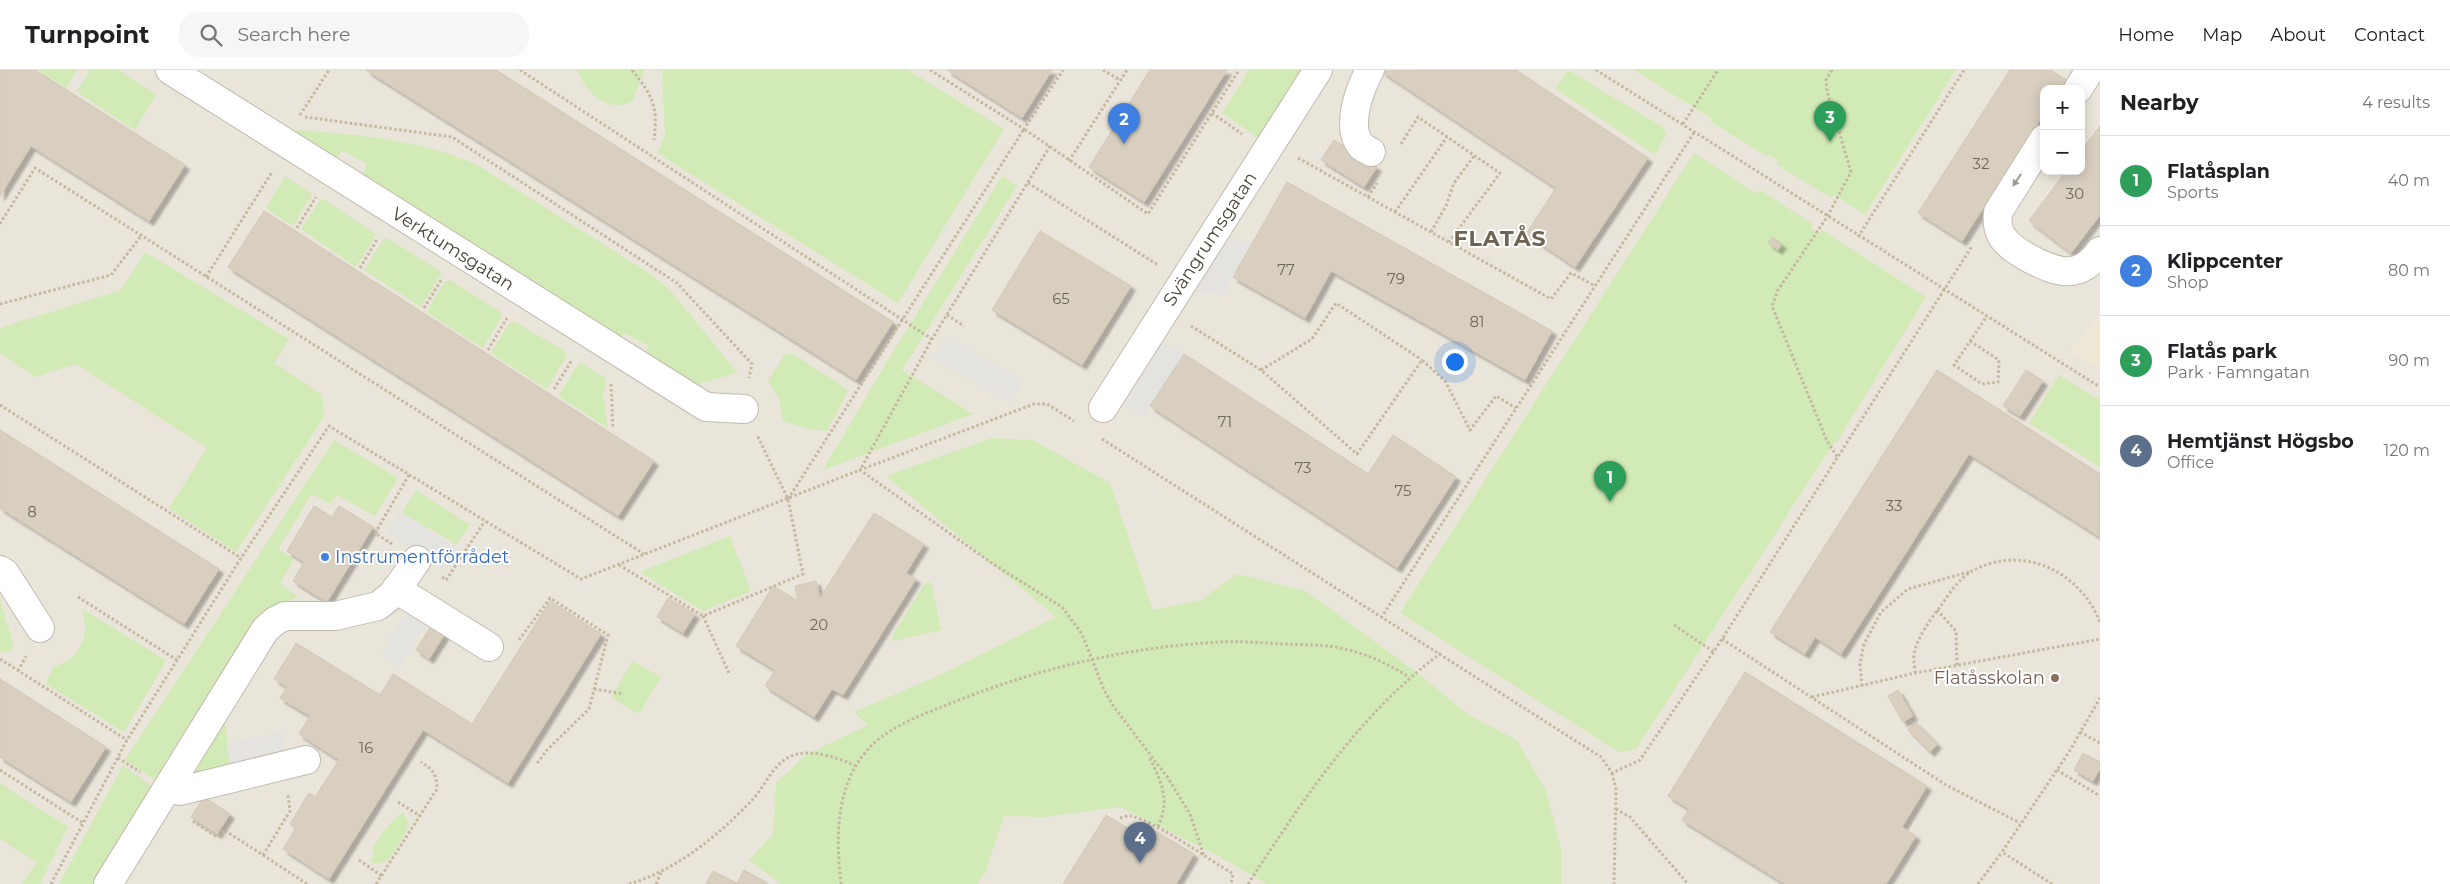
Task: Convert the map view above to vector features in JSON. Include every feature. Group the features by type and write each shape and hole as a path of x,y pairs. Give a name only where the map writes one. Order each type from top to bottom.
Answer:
{"street":[{"name":"Verktumsgatan","path":"170,70 288,146 706,407 744,409"},
{"name":"Svängrumsgatan","path":"1102,408 1318,70"},
{"path":"1370,70 1360,89 1356,109 1355,132 1361,146 1371,152"},
{"path":"2081,85 2090,70"},
{"path":"2040,145 1998,212 1997,225 2003,237 2014,249 2057,271 2073,271 2091,263 2100,251"},
{"path":"108,884 176,788 264,630 285,616 335,616 360,612 378,606 396,589 407,553"},
{"path":"0,570 5,573 40,628"},
{"path":"396,589 490,647"},
{"path":"176,788 295,762"}],"path":[{"path":"329,70 298,118 313,117 452,137 677,283 752,364 744,409 788,500 802,574 703,616"},
{"path":"520,70 932,339"},
{"path":"632,70 648,90 656,109 654,140"},
{"path":"930,70 1024,128 1148,214 1239,70"},
{"path":"788,500 1024,128 1063,70"},
{"path":"1103,70 1120,80"},
{"path":"1069,161 1127,70"},
{"path":"1596,70 2100,388"},
{"path":"1684,124 1718,70"},
{"path":"1832,70 1826,80 1827,91 1852,172 1827,217 1778,290 1772,306 1827,441 1838,458"},
{"path":"1858,237 1964,70"},
{"path":"1398,149 1418,117 1500,173 1448,242"},
{"path":"1381,618 1695,131"},
{"path":"1395,212 1448,137"},
{"path":"1272,143 1551,299 1571,273 1595,286"},
{"path":"206,277 288,146"},
{"path":"860,470 932,339 1050,146"},
{"path":"1431,232 1446,206 1454,183 1474,156"},
{"path":"0,224 35,168 644,555"},
{"path":"1368,197 1378,181"},
{"path":"1028,183 1183,281"},
{"path":"297,228 318,192"},
{"path":"360,268 382,232"},
{"path":"0,304 112,275 141,236"},
{"path":"1612,773 1640,760 1714,652 1976,240"},
{"path":"424,308 446,272"},
{"path":"1261,370 1312,339 1336,303 1422,360 1445,381 1470,430 1496,396 1516,408"},
{"path":"1165,309 1261,370 1357,454 1422,360"},
{"path":"488,350 510,314"},
{"path":"947,315 964,326"},
{"path":"1970,341 1999,360 1998,382 1982,384 1954,365 1970,341 1988,316"},
{"path":"554,389 575,355"},
{"path":"611,378 613,428"},
{"path":"51,884 127,740 240,558 329,426 581,580 1034,404 1048,404 1080,425"},
{"path":"0,405 240,558"},
{"path":"1097,436 1601,757 1612,773 1616,788 1614,884"},
{"path":"860,470 993,564 1062,608 1082,634 1109,698 1168,778 1190,814 1204,856"},
{"path":"409,475 375,533 446,580 485,521"},
{"path":"1862,686 1860,664 1864,644 1881,612 1908,589 1972,571 2006,559 2027,560 2054,570 2072,583 2100,622"},
{"path":"619,565 703,616 729,673"},
{"path":"1915,673 1914,654 1928,622 1962,579 1972,571"},
{"path":"78,597 177,660"},
{"path":"490,647 505,658 550,598 608,635 589,709 547,750 536,765"},
{"path":"1938,610 1956,631 1957,665"},
{"path":"1674,625 1714,652"},
{"path":"1811,698 1915,673 2100,638"},
{"path":"1722,639 1946,784 2020,823"},
{"path":"841,884 836,841 844,790 864,753 888,733 908,720 969,696 1010,682 1092,661 1157,648 1224,642 1338,648 1387,663 1409,677"},
{"path":"1248,884 1313,785 1354,736 1409,677 1440,654"},
{"path":"0,660 127,740"},
{"path":"594,689 624,694"},
{"path":"1978,884 2057,770 2100,698"},
{"path":"2080,732 2100,743"},
{"path":"1148,753 1164,794 1164,814 1157,828"},
{"path":"629,884 662,871 689,855 728,824 755,797 777,767 794,755 823,754 856,766"},
{"path":"263,855 290,811 295,762"},
{"path":"376,884 437,788 437,778 432,769 421,762"},
{"path":"0,770 83,823"},
{"path":"2057,770 2100,796"},
{"path":"176,788 185,816 217,837 224,830 307,884"},
{"path":"398,802 420,816"},
{"path":"1616,808 1630,817 1688,884"},
{"path":"1120,818 1131,816 1157,828 1233,874 1231,884"},
{"path":"2002,852 2052,884"},
{"path":"359,860 382,876"},
{"path":"656,884 662,871"}],"shaded area":[{"path":"0,70 1634,70 1865,215 1956,70 2100,70 2100,314 2071,352 2100,369 2100,884 0,884"},
{"path":"1226,240 1252,243 1224,294 1195,292"},
{"path":"2100,314 2100,369 2071,352"},
{"path":"946,336 1024,380 1011,403 933,359"},
{"path":"1161,341 1183,354 1143,417 1121,403"},
{"path":"400,511 456,548 441,569 386,532"},
{"path":"406,612 425,624 400,666 381,654"},
{"path":"282,732 287,755 231,767 226,743"}],"green space":[{"path":"38,70 77,70 66,88"},
{"path":"90,70 119,70 156,95 135,130 77,92"},
{"path":"577,70 644,70 633,101 615,105 606,103 592,93"},
{"path":"662,70 908,70 1004,129 898,303 657,153 665,136"},
{"path":"1249,70 1304,70 1260,139 1222,113"},
{"path":"1568,70 1661,126 1667,133 1655,155 1555,88"},
{"path":"1634,70 1956,70 1865,215 1834,195 1831,198 1776,164 1778,160 1769,155 1768,157 1711,122 1712,119"},
{"path":"297,130 367,136 413,144 458,157 479,166 652,275 670,290 738,373 693,385 642,360 649,346 626,334 614,337 360,180 367,164 342,150 334,164 288,134"},
{"path":"1694,153 1757,194 1760,190 1813,224 1811,228 1820,234 1822,230 1926,297 1836,443 1835,441 1636,749 1619,752 1400,613"},
{"path":"285,176 312,194 293,226 266,208"},
{"path":"1002,176 1017,186 902,370 973,414 823,470 888,360"},
{"path":"320,200 325,200 376,234 356,267 301,229"},
{"path":"387,238 442,272 421,307 364,270 383,240"},
{"path":"145,252 289,339 274,363 322,394 324,417 236,552 169,508 207,448 76,364 35,377 0,353 0,328 121,290"},
{"path":"450,280 499,311 502,316 483,348 426,312 445,282"},
{"path":"514,321 563,350 567,355 547,389 491,353 508,325"},
{"path":"785,354 792,354 848,391 827,431 809,429 783,421 779,398 768,381"},
{"path":"579,363 604,377 606,382 603,394 608,428 558,396"},
{"path":"2059,375 2100,400 2100,467 2029,423"},
{"path":"992,438 1033,440 1110,483 1153,610 1201,600 1237,574 1306,591 1415,671 1469,715 1517,740 1546,791 1561,848 1561,884 1267,884 1215,854 1120,807 1044,817 1004,816 985,873 977,884 781,884 749,860 773,834 776,783 807,754 868,725 854,712 942,674 1056,617 886,476"},
{"path":"334,440 398,478 375,516 337,495 330,504 312,494 278,549 294,559 280,583 298,597 267,612 157,781 125,760"},
{"path":"416,490 470,525 456,544 402,513"},
{"path":"730,536 751,591 703,611 640,572"},
{"path":"930,582 941,630 894,641 892,637 925,583"},
{"path":"0,599 14,647 7,653 0,651"},
{"path":"82,608 166,661 124,732 46,684 52,668 70,658 81,645 85,628"},
{"path":"633,661 661,677 639,714 611,697"},
{"path":"223,716 233,768 188,777"},
{"path":"123,765 156,789 95,884 59,884"},
{"path":"0,783 68,827 40,884 22,884 37,862 0,839"},
{"path":"403,812 409,825 399,845 389,858 383,862 377,864 370,862 375,852 372,849 378,838"}],"building":[{"path":"2,70 35,70 185,165 149,221 31,146 0,196 0,73"},
{"path":"366,70 496,70 893,322 856,380"},
{"path":"947,70 1052,70 1022,118"},
{"path":"1150,70 1227,70 1144,202 1089,167"},
{"path":"1516,70 1648,158 1575,267 1526,234 1556,188 1381,71"},
{"path":"2010,70 2051,70 2066,80 2063,85 2040,85 2040,120 1962,241 1918,213"},
{"path":"2100,126 2100,215 2071,253 2029,221 2063,175 2085,175 2085,146"},
{"path":"1334,140 1377,167 1364,187 1321,160"},
{"path":"1287,182 1552,331 1525,380 1331,271 1305,318 1233,277"},
{"path":"264,211 654,461 618,516 228,267"},
{"path":"1040,231 1131,286 1082,365 992,310"},
{"path":"1772,237 1782,244 1778,250 1768,243"},
{"path":"1184,354 1368,474 1393,435 1456,477 1397,568 1150,406"},
{"path":"1937,370 2100,474 2100,537 1969,454 1841,654 1815,637 1805,654 1770,632"},
{"path":"2026,370 2043,381 2020,416 2003,406"},
{"path":"0,430 219,569 184,624 0,508"},
{"name":"Instrumentförrådet","path":"314,506 332,517 339,506 373,527 327,602 293,581 304,562 287,551"},
{"path":"874,513 924,544 906,573 916,579 843,695 832,689 814,717 765,686 775,670 736,646 773,586 798,601 795,586 816,581 820,598"},
{"path":"668,598 695,614 683,633 657,617"},
{"path":"550,601 601,634 508,783 423,730 329,879 283,849 296,828 290,824 309,793 315,797 339,760 299,734 310,716 280,698 287,687 274,679 296,643 380,695 393,674 472,724"},
{"path":"433,623 446,632 429,659 416,650"},
{"path":"1745,672 1927,786 1902,827 1916,836 1886,884 1785,884 1682,820 1689,809 1668,796"},
{"path":"0,679 106,747 71,802 0,757"},
{"path":"1898,690 1913,716 1903,722 1888,696"},
{"path":"1915,722 1937,744 1930,752 1908,730"},
{"path":"2083,753 2100,762 2100,768 2093,781 2074,770"},
{"path":"204,797 230,814 217,834 191,817"},
{"path":"1106,815 1149,841 1155,831 1194,854 1176,884 1063,884"},
{"path":"744,870 766,882 765,884 706,884 713,871 737,883"}],"place":[{"name":"Flatås park","path":"1830,142"},
{"name":"Klippcenter","path":"1124,144"},
{"name":"Flatåsplan","path":"1610,502"},
{"name":"Instrumentförrådet","path":"325,557"},
{"name":"Flatåsskolan","path":"2055,678"},
{"name":"Hemtjänst Högsbo","path":"1140,863"}],"district":[{"name":"FLATÅS","path":"1500,238"}]}
